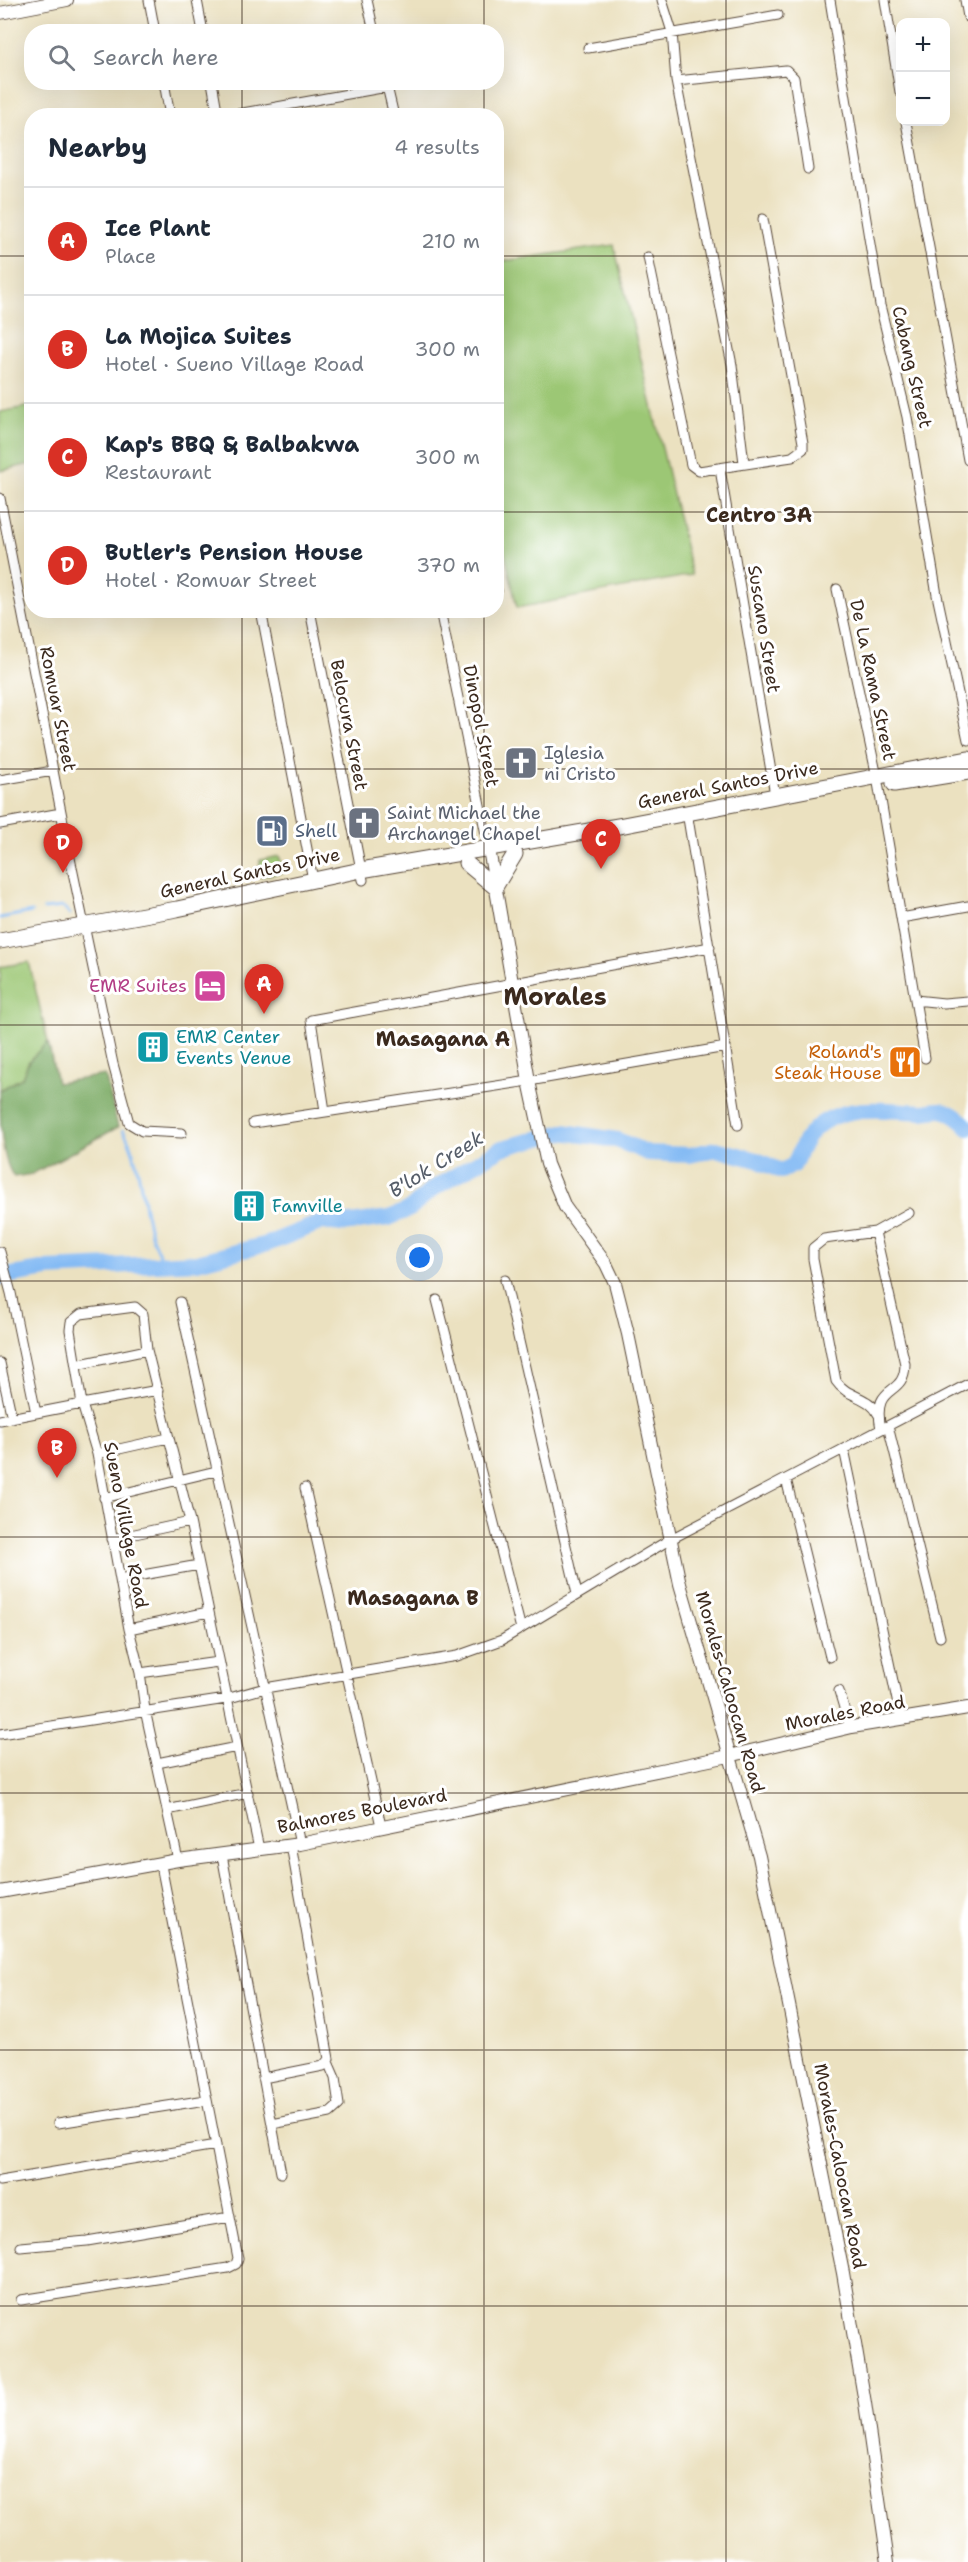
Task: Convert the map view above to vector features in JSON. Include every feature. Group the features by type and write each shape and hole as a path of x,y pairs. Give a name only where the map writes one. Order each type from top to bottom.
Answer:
{"highway":[{"name":"General Santos Drive","path":"0,941 85,930 362,875 490,854 877,782 968,759"},
{"name":"General Santos Drive","path":"0,950 313,880 466,863 490,854 515,854 688,817 775,795 968,772"},
{"path":"466,863 495,887 515,854"}],"street":[{"path":"0,13 68,0"},
{"path":"149,0 154,24"},
{"path":"197,0 202,24"},
{"path":"367,0 372,24"},
{"path":"662,0 672,32 676,81 732,365 744,463"},
{"name":"Cabang Street","path":"830,0 880,305 907,417 937,595 968,740"},
{"path":"885,0 897,72"},
{"path":"965,0 968,17"},
{"path":"588,48 778,15"},
{"path":"676,81 786,70 794,78 808,169"},
{"path":"165,90 169,108"},
{"path":"213,90 217,108"},
{"path":"268,108 361,90"},
{"path":"388,90 392,108"},
{"path":"907,126 968,460"},
{"path":"648,257 691,465 699,471 792,457 803,449 763,219"},
{"name":"Suscano Street","path":"720,469 775,795"},
{"name":"Romuar Street","path":"0,498 85,930 113,1064 129,1123 142,1131 182,1133"},
{"name":"De La Rama Street","path":"837,590 877,782 925,1058"},
{"path":"263,618 313,880"},
{"name":"Belocura Street","path":"312,618 362,875"},
{"name":"Dinopol Street","path":"442,618 490,854"},
{"path":"0,780 54,771"},
{"path":"0,824 61,813"},
{"path":"688,817 738,1125"},
{"name":"Morales-Caloocan Road","path":"490,854 511,983 543,1145 555,1186 565,1207 606,1264 615,1283 628,1334 669,1540 759,1856 822,2160 865,2403 888,2562"},
{"path":"901,918 968,906"},
{"path":"325,1111 310,1020 710,947"},
{"path":"915,1000 944,1003 968,1001"},
{"path":"253,1123 529,1081 726,1047"},
{"path":"909,1213 875,1232 824,1239 813,1248 813,1259 836,1380 847,1393 874,1405 884,1428 940,1637"},
{"path":"875,1232 905,1374 893,1390 884,1394 879,1403 878,1414"},
{"path":"0,1252 36,1413"},
{"path":"505,1280 577,1594"},
{"path":"437,1300 521,1629"},
{"path":"180,1302 265,1688 296,1844 328,2062 335,2078 339,2105 330,2113 272,2124"},
{"name":"Sueno Village Road","path":"147,1350 143,1314 135,1307 81,1314 71,1322 70,1330 82,1404 96,1454 129,1629 178,1860"},
{"path":"76,1365 147,1350 190,1522 259,1849"},
{"path":"0,1364 12,1418"},
{"path":"0,1734 226,1699 265,1688 457,1656 502,1640 669,1540 968,1384"},
{"path":"0,1420 158,1390"},
{"path":"96,1454 168,1438"},
{"path":"844,1449 901,1719"},
{"path":"104,1498 216,1471"},
{"path":"786,1479 830,1657"},
{"path":"305,1488 381,1827"},
{"path":"112,1539 190,1522"},
{"path":"120,1579 199,1565"},
{"path":"129,1629 208,1612"},
{"path":"140,1673 218,1662"},
{"path":"840,1691 850,1728"},
{"name":"Morales Road","path":"729,1756 850,1728 968,1708"},
{"path":"157,1763 237,1747"},
{"name":"Balmores Boulevard","path":"0,1892 161,1865 178,1860 296,1844 729,1756"},
{"path":"167,1810 248,1793"},
{"path":"222,1855 281,2173"},
{"path":"21,2300 233,2266 238,2258 161,1865"},
{"path":"263,2078 323,2066 328,2062"},
{"path":"58,2123 206,2100"},
{"path":"0,2181 216,2145"},
{"path":"21,2247 87,2241 230,2217"}],"green space":[{"path":"614,245 692,575 517,608 504,550 504,261"},
{"path":"24,407 24,466 0,471 0,412"},
{"path":"279,856 285,872 259,877 260,860"},
{"path":"29,962 48,1042 29,1061 22,1078 0,1090 0,967"},
{"path":"48,1042 57,1083 105,1075 118,1127 32,1174 14,1177 9,1169 3,1148 0,1090 22,1078 29,1061"}],"waterway":[{"path":"44,909 63,907 70,914"},
{"path":"0,918 32,912"},
{"name":"B'lok Creek","path":"0,1277 47,1269 197,1262 267,1244 322,1222 342,1224 389,1218 410,1209 431,1190 502,1148 563,1132 617,1140 648,1153 690,1155 716,1149 757,1160 781,1171 794,1165 805,1142 816,1127 834,1117 859,1110 923,1112 943,1110 958,1118 968,1128"},
{"path":"123,1130 136,1162 150,1231 164,1263"}],"place":[{"name":"Iglesia ni Cristo","path":"521,763"},
{"name":"Saint Michael the Archangel Chapel","path":"364,823"},
{"name":"Shell","path":"272,831"},
{"name":"Kap's BBQ & Balbakwa","path":"601,869"},
{"name":"Butler's Pension House","path":"63,873"},
{"name":"EMR Suites","path":"210,986"},
{"name":"Ice Plant","path":"264,1014"},
{"name":"EMR Center Events Venue","path":"153,1047"},
{"name":"Roland's Steak House","path":"905,1062"},
{"name":"Famville","path":"249,1206"},
{"name":"La Mojica Suites","path":"57,1478"}],"district":[{"name":"Centro 3A","path":"759,515"},
{"name":"Morales","path":"555,997"},
{"name":"Masagana A","path":"443,1039"},
{"name":"Masagana B","path":"413,1598"}]}
